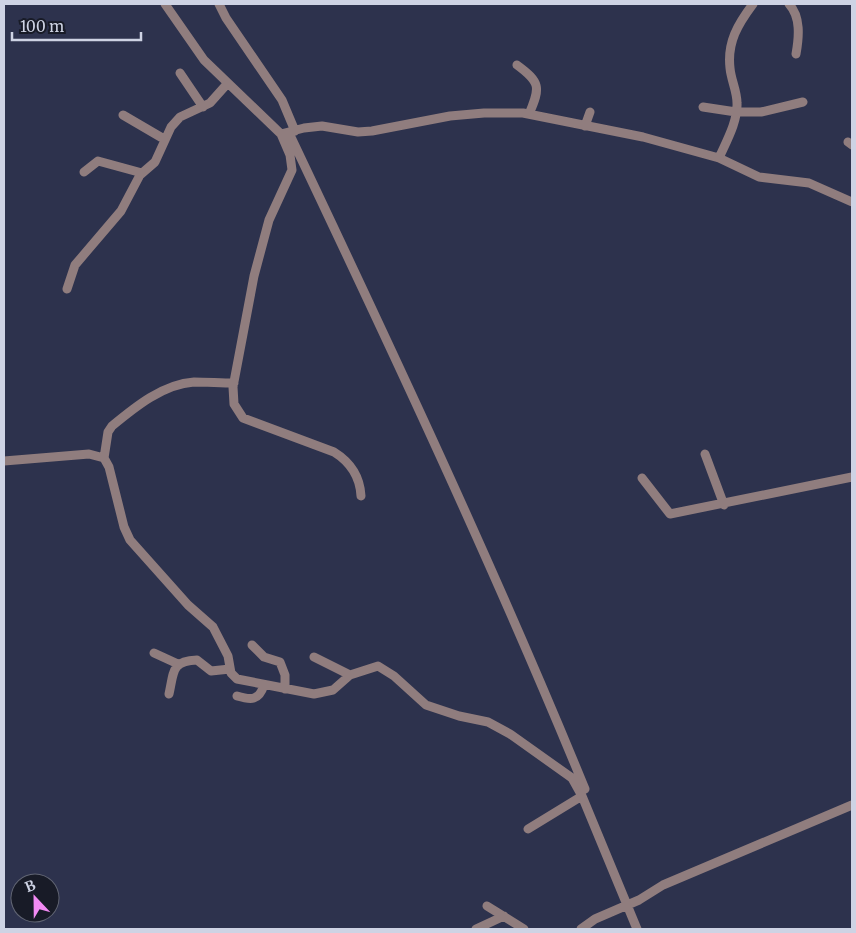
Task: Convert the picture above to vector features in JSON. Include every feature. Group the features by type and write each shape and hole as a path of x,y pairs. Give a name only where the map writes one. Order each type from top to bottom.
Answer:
{"street":[{"path":"165,4 204,60 227,84 253,106 274,130 288,133 322,126 358,132 484,112 529,114 643,137 719,158 750,175 809,183 852,202"},
{"path":"219,4 226,18 282,100 292,170 269,220 254,276 234,383 234,404 243,418 339,456 351,466 358,479 362,496"},
{"path":"719,158 736,112 737,102 730,68 730,46 738,24 753,4"},
{"path":"788,4 797,20 798,38 796,54"},
{"path":"517,65 532,76 538,89 537,97 529,114"},
{"path":"180,73 203,107"},
{"path":"67,289 75,265 121,211 142,173 154,162 164,139 180,116 210,103 227,84"},
{"path":"703,107 736,112 761,112 803,102"},
{"path":"585,126 590,112"},
{"path":"123,115 164,139"},
{"path":"288,133 384,332 482,547 629,904 637,929"},
{"path":"84,172 98,161 142,173"},
{"path":"234,383 194,382 168,388 158,393 112,426 108,432 104,458 109,467 124,527 130,540 188,605 213,626 228,656 233,677 307,694 327,693 350,675 378,666 394,676 426,705 459,716 488,722 510,734 572,778 582,796 629,904"},
{"path":"4,461 89,454 104,458"},
{"path":"705,454 724,505"},
{"path":"642,478 670,514 724,505 852,476"},
{"path":"252,645 264,657 280,662 285,674 285,689"},
{"path":"154,653 178,664 197,660 207,670 230,669"},
{"path":"314,657 350,675"},
{"path":"169,694 174,670 178,664"},
{"path":"237,696 250,700 255,698 264,685"},
{"path":"528,828 582,796"},
{"path":"581,929 595,919 629,904 663,885 852,805"},
{"path":"487,906 524,929"},
{"path":"476,929 504,916"}]}
